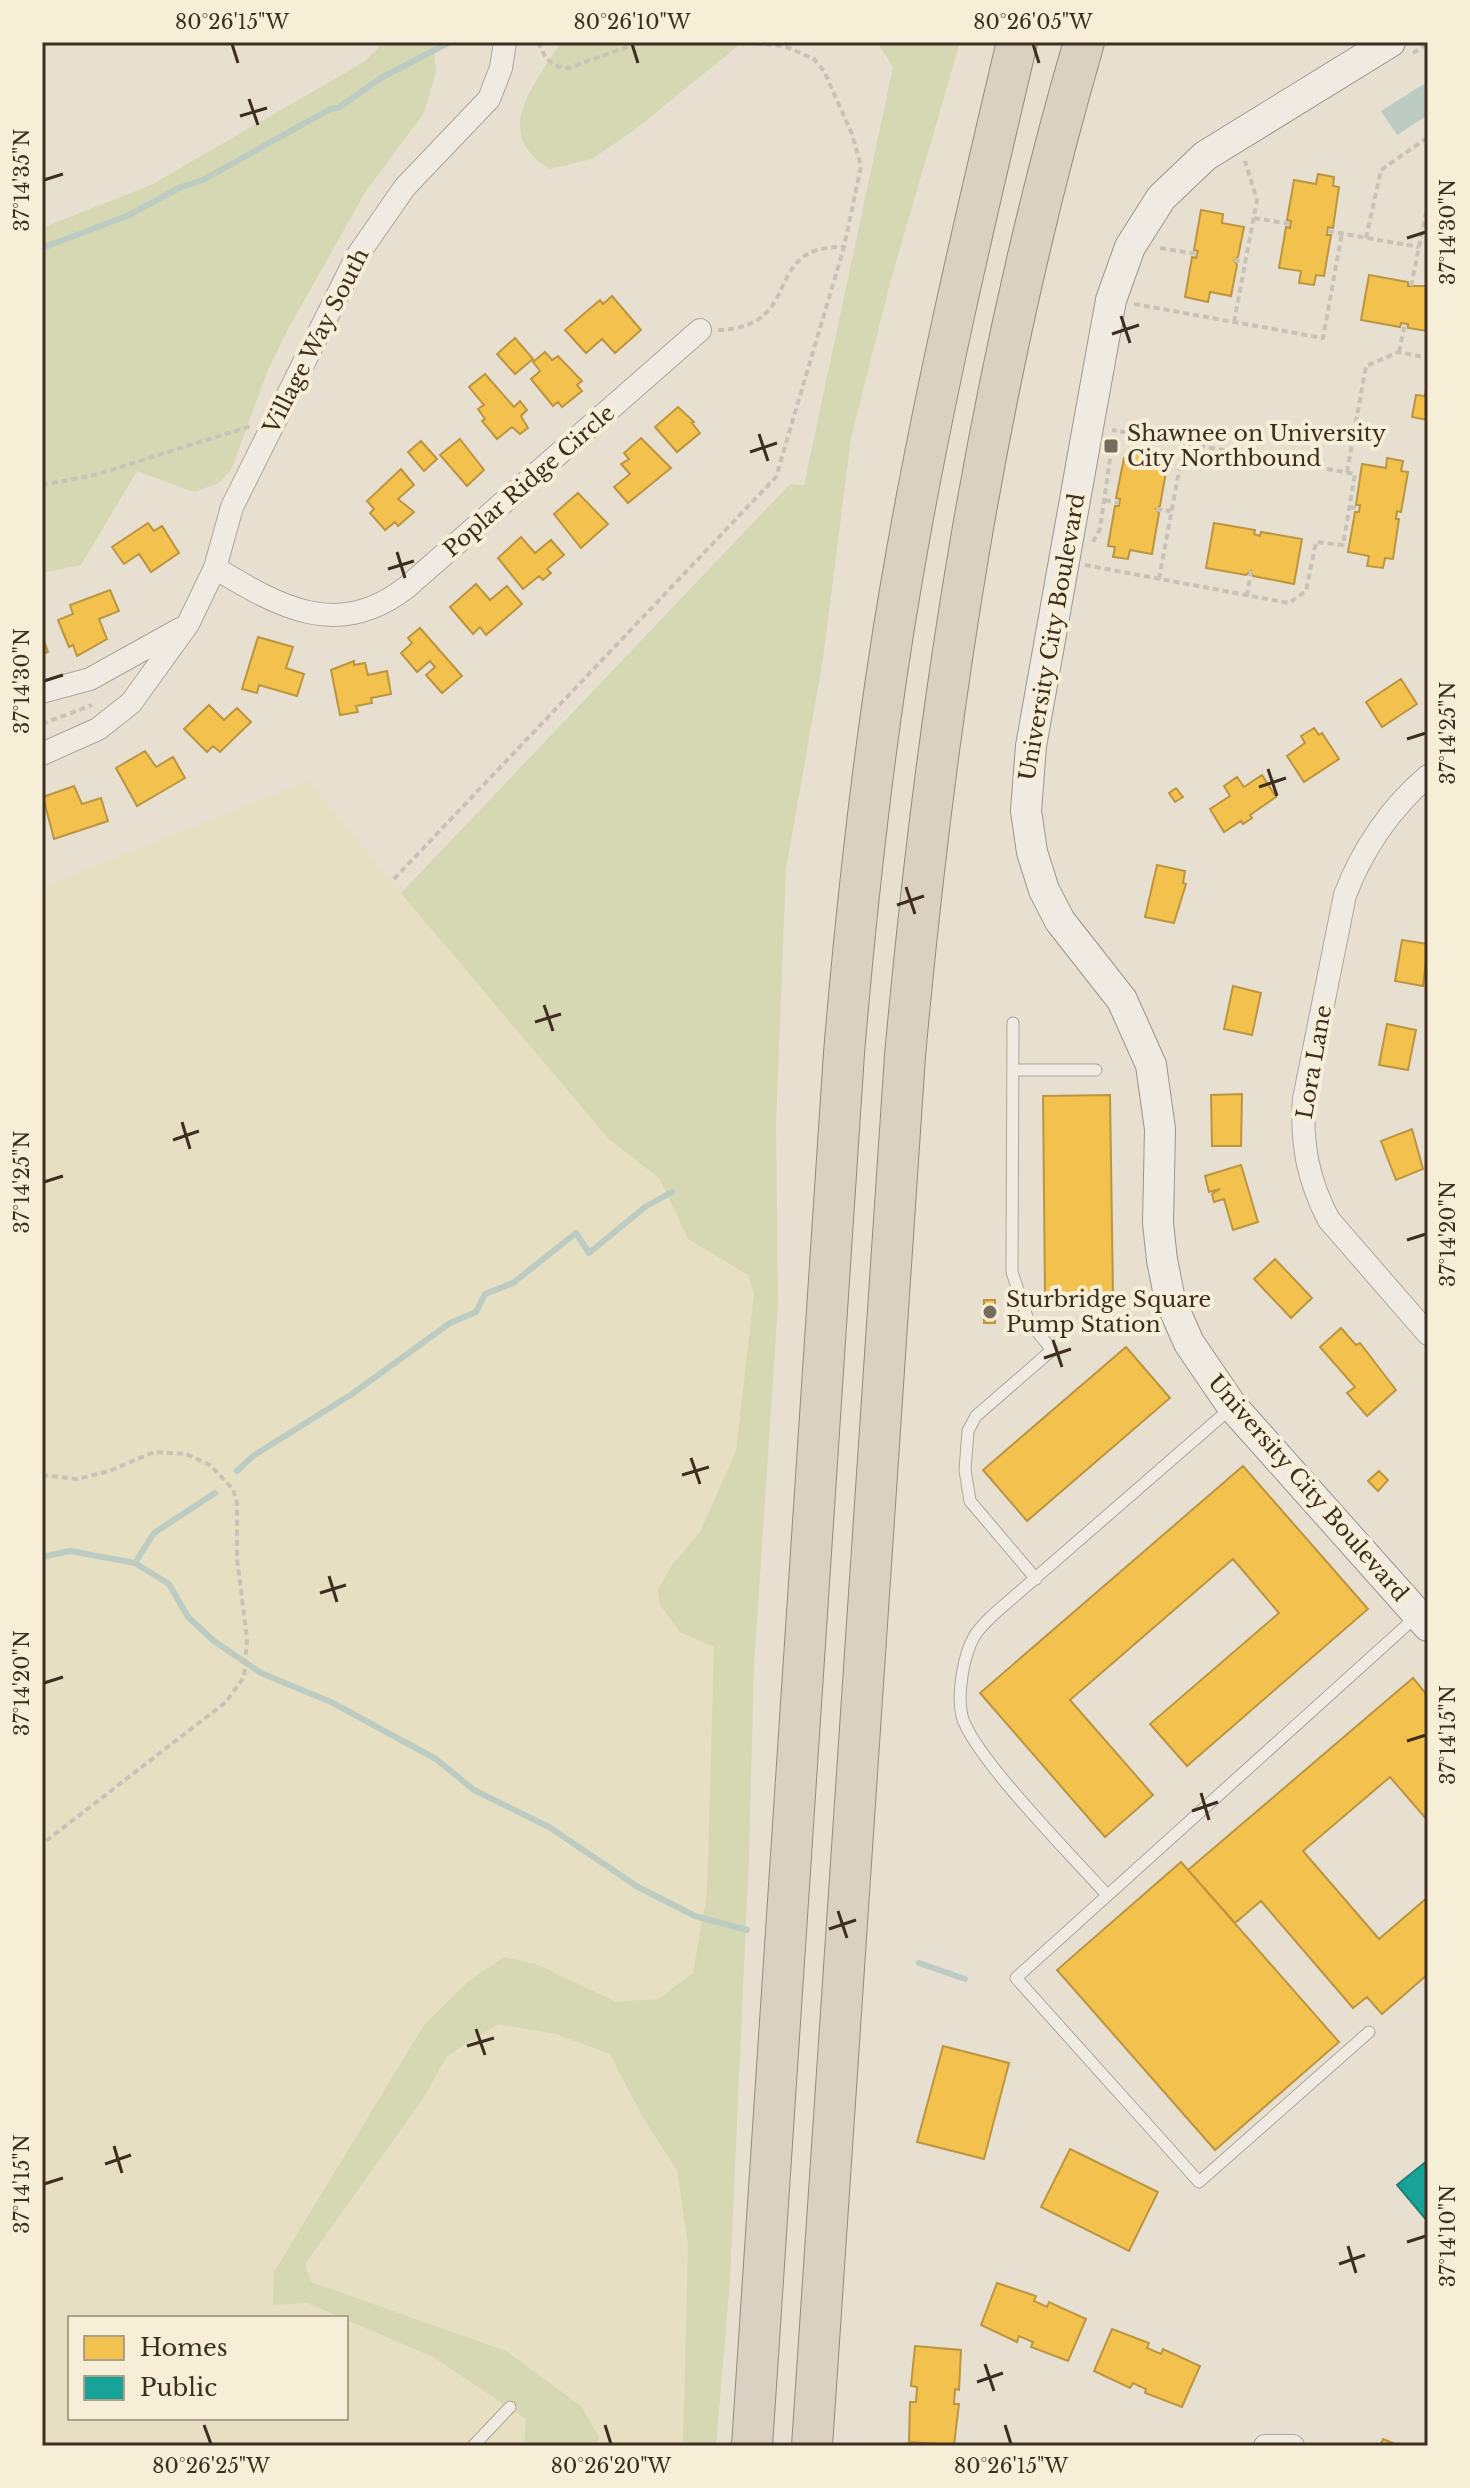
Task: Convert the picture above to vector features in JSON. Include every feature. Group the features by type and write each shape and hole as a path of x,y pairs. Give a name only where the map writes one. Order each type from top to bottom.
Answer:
{"highway":[{"path":"752,2446 852,963 876,754 907,550 958,289 1017,42"},
{"path":"812,2446 903,1087 920,899 947,686 979,498 1033,240 1084,42"}],"main road":[{"name":"University City Boulevard","path":"1396,51 1205,156 1161,198 1130,247 1111,300 1026,778 1027,826 1044,890 1060,921 1122,1000 1151,1065 1160,1129 1158,1223 1164,1275 1189,1343 1232,1406 1423,1620"}],"street":[{"name":"Village Way South","path":"42,754 98,729 131,703 188,624 215,568 232,507 357,256 405,187 489,99 501,68 505,42"},
{"name":"Poplar Ridge Circle","path":"215,568 297,611 349,614 379,605 407,587 700,330"},
{"path":"42,692 90,679 188,624"},
{"name":"Lora Lane","path":"1428,776 1385,822 1352,877 1345,895 1304,1099 1305,1159 1318,1199 1343,1239 1428,1334"},
{"path":"1265,2446 1293,2446"}],"lane":[{"path":"1013,1023 1012,1272 1028,1320 1052,1350 976,1416 968,1431 965,1486 980,1516 1036,1579"},
{"path":"1013,1070 1096,1070"},
{"path":"1106,1894 977,1747 963,1718 960,1696 974,1635 1232,1406"},
{"path":"1369,2032 1199,2182 1016,1978 1106,1894 1423,1620"},
{"path":"473,2446 510,2407"}],"path":[{"path":"538,42 546,58 557,68 568,68 641,42"},
{"path":"394,879 776,477 844,247 861,166 852,134 824,71 801,51 744,42"},
{"path":"1396,51 1428,44"},
{"path":"1366,238 1381,170 1428,137"},
{"path":"1231,164 1246,155 1257,192 1234,322"},
{"path":"1411,286 1428,203"},
{"path":"1254,218 1291,224"},
{"path":"1328,231 1419,247"},
{"path":"1134,304 1323,338 1342,233"},
{"path":"1158,238 1154,246 1197,254"},
{"path":"700,330 733,329 759,319 776,302 799,257 822,246 844,247"},
{"path":"1234,260 1246,262"},
{"path":"1131,319 1136,294"},
{"path":"1399,352 1405,323"},
{"path":"1347,472 1366,366 1399,352 1428,358"},
{"path":"1081,579 1088,549 1100,529 1114,444 1110,417"},
{"path":"42,485 137,462 233,429 254,426 270,432"},
{"path":"1083,565 1289,603 1306,591 1316,542 1343,545 1355,474 1112,430"},
{"path":"1159,579 1184,443"},
{"path":"1105,500 1119,503"},
{"path":"1350,507 1359,509"},
{"path":"1156,509 1171,511"},
{"path":"1247,596 1251,571"},
{"path":"42,1475 77,1479 109,1471 154,1452 186,1454 210,1465 233,1489 237,1503 237,1559 247,1639 244,1677 226,1702 42,1844"}],"shaded area":[{"path":"1427,82 1428,115 1397,135 1381,111"},
{"path":"308,781 608,1138 660,1179 688,1239 748,1275 754,1295 736,1451 700,1532 672,1565 680,1632 714,1647 707,1894 693,1973 658,1999 616,2002 539,1965 424,2025 274,2272 273,2305 306,2303 337,2316 68,2316 68,2420 348,2420 348,2321 433,2357 526,2419 524,2446 42,2446 42,887"},
{"path":"498,2024 556,2034 610,2054 642,2116 677,2170 688,2244 683,2446 597,2446 599,2437 506,2351 311,2282 305,2264 422,2100 447,2056"}],"green space":[{"path":"384,42 434,42 436,72 424,113 366,191 288,329 268,370 231,470 219,483 194,492 137,471 81,565 42,573 42,228 151,185 364,62"},
{"path":"561,42 743,42 633,131 592,159 550,169 532,155 523,140 520,125 530,92"},
{"path":"877,42 960,42 890,283 851,438 823,659 786,869 776,1124 778,1304 754,1666 730,2280 716,2446 683,2446 688,2244 677,2170 642,2116 610,2054 556,2034 498,2024 447,2056 422,2100 305,2264 311,2282 506,2351 581,2406 599,2437 597,2446 524,2446 526,2419 433,2357 348,2321 348,2316 337,2316 307,2303 273,2305 274,2272 424,2025 469,1981 504,1957 539,1965 616,2002 658,1999 693,1973 707,1894 714,1647 680,1632 660,1605 658,1590 672,1565 700,1532 736,1451 754,1294 748,1275 688,1239 660,1179 608,1138 401,893 790,484 804,485 893,67"}],"building: Homes":[{"path":"1318,174 1334,177 1333,186 1339,187 1333,228 1328,227 1327,235 1331,235 1324,276 1316,275 1314,285 1299,283 1301,271 1279,268 1286,227 1290,228 1291,221 1287,220 1294,180 1316,184"},
{"path":"1201,210 1223,214 1222,223 1244,227 1238,257 1234,260 1237,265 1231,296 1210,292 1208,302 1185,297 1192,257 1196,258 1198,251 1194,250"},
{"path":"1369,275 1408,282 1408,286 1428,286 1428,331 1408,328 1408,324 1401,323 1400,327 1361,320"},
{"path":"612,296 641,330 615,353 602,339 586,353 565,330 600,300 603,304"},
{"path":"515,338 533,359 515,374 497,354"},
{"path":"545,352 552,360 558,356 582,381 577,385 582,391 562,407 558,402 553,406 531,379 540,371 533,362"},
{"path":"485,374 514,407 520,401 527,410 521,416 528,428 520,434 512,427 497,439 482,421 485,419 478,409 484,405 469,387"},
{"path":"1428,377 1428,420 1412,417 1416,395 1425,396"},
{"path":"678,407 694,422 700,433 677,452 655,427"},
{"path":"641,438 671,468 628,503 614,487 630,474 621,464 629,459 624,453"},
{"path":"460,439 484,470 467,486 440,455"},
{"path":"421,441 437,459 424,471 408,452"},
{"path":"1132,450 1148,452 1146,462 1167,466 1160,506 1156,509 1159,513 1152,554 1130,550 1128,559 1113,557 1115,547 1108,546 1115,506 1119,506 1120,499 1116,498 1124,458 1130,459"},
{"path":"1387,458 1403,461 1401,471 1408,472 1401,512 1397,511 1396,519 1399,519 1393,559 1385,558 1383,568 1367,566 1369,556 1348,552 1355,512 1359,512 1360,505 1356,505 1362,464 1386,468"},
{"path":"401,469 414,485 398,499 414,512 398,526 395,522 385,530 370,513 374,509 367,501"},
{"path":"578,493 608,524 581,548 554,514"},
{"path":"148,523 154,531 162,526 179,553 151,572 139,554 124,564 112,547"},
{"path":"1214,523 1255,530 1254,534 1260,536 1261,532 1302,539 1294,584 1253,576 1251,571 1246,575 1206,568"},
{"path":"521,537 535,553 551,540 564,555 547,569 551,573 543,580 539,576 523,589 498,558"},
{"path":"476,584 490,600 507,586 522,604 486,635 480,627 473,634 450,607"},
{"path":"110,590 119,611 99,619 107,639 77,656 73,645 69,647 58,620 73,614 70,605"},
{"path":"420,628 462,676 442,693 426,675 435,667 430,661 417,672 401,653 412,643 408,638"},
{"path":"42,635 48,652 42,654"},
{"path":"258,637 293,647 286,668 304,674 297,696 259,685 257,693 242,689"},
{"path":"354,661 354,665 365,663 368,675 387,671 391,694 371,698 372,703 356,706 358,712 340,715 331,670"},
{"path":"1401,679 1417,704 1382,727 1366,702"},
{"path":"209,705 224,720 237,708 251,722 220,752 213,746 207,752 184,729"},
{"path":"1314,728 1319,735 1322,733 1339,759 1304,782 1287,756 1305,743 1301,736"},
{"path":"145,751 156,767 173,757 185,778 137,806 116,768"},
{"path":"1262,775 1276,797 1250,815 1252,818 1224,832 1210,809 1230,796 1224,786 1237,777 1244,787"},
{"path":"74,786 82,804 101,798 108,821 54,839 43,797"},
{"path":"1176,788 1183,797 1175,802 1169,793"},
{"path":"1157,865 1185,871 1183,883 1186,884 1174,923 1145,917"},
{"path":"1402,940 1428,944 1423,986 1395,981"},
{"path":"1233,986 1261,993 1252,1035 1224,1029"},
{"path":"1387,1024 1416,1030 1408,1070 1379,1065"},
{"path":"1242,1094 1241,1146 1212,1146 1211,1095"},
{"path":"1110,1095 1113,1295 1045,1296 1043,1096"},
{"path":"1412,1129 1423,1169 1396,1180 1381,1141"},
{"path":"1241,1165 1258,1222 1233,1230 1224,1199 1214,1202 1212,1194 1220,1189 1209,1192 1205,1176"},
{"path":"1275,1259 1312,1298 1291,1318 1254,1279"},
{"name":"Sturbridge Square Pump Station","path":"984,1300 995,1300 995,1323 984,1323"},
{"path":"1341,1328 1356,1345 1360,1343 1396,1390 1367,1416 1347,1393 1355,1387 1320,1347"},
{"path":"1126,1347 1170,1398 1027,1521 983,1470"},
{"path":"1243,1466 1368,1609 1187,1766 1150,1724 1279,1613 1233,1559 1070,1700 1153,1795 1105,1837 980,1693"},
{"path":"1379,1471 1388,1480 1378,1491 1368,1481"},
{"path":"1413,1678 1428,1696 1428,1821 1390,1777 1303,1851 1379,1939 1428,1897 1428,1974 1382,2014 1367,1997 1353,2008 1261,1901 1235,1923 1188,1870"},
{"path":"1181,1862 1339,2042 1215,2150 1057,1970"},
{"path":"943,2046 1009,2063 984,2159 917,2142"},
{"path":"1070,2149 1158,2192 1129,2251 1041,2207"},
{"path":"997,2283 1036,2296 1034,2301 1047,2307 1049,2302 1086,2319 1068,2361 1031,2347 1033,2342 1019,2336 1017,2342 981,2325"},
{"path":"1112,2329 1149,2343 1147,2348 1161,2354 1163,2349 1200,2366 1182,2407 1145,2393 1146,2389 1133,2383 1130,2388 1094,2371"},
{"path":"915,2346 961,2350 959,2390 955,2389 954,2404 959,2404 954,2445 909,2442 910,2402 916,2402 917,2387 911,2386"},
{"path":"1383,2439 1400,2446 1380,2446"}],"building: Public":[{"path":"1428,2160 1428,2222 1397,2185"}],"waterway":[{"path":"42,248 127,216 181,187 203,180 330,109 338,108 381,78 450,42"},
{"path":"237,1471 253,1456 352,1394 450,1323 476,1312 485,1294 513,1283 576,1233 589,1253 645,1207 672,1192"},
{"path":"135,1563 154,1533 215,1493"},
{"path":"42,1557 70,1551 135,1563 169,1584 188,1617 214,1641 261,1673 331,1702 436,1759 474,1790 549,1827 638,1887 695,1916 747,1930"},
{"path":"919,1963 965,1979"}],"place":[{"name":"Shawnee on University City Northbound","path":"1111,446"},
{"name":"Sturbridge Square Pump Station","path":"990,1312"}]}
